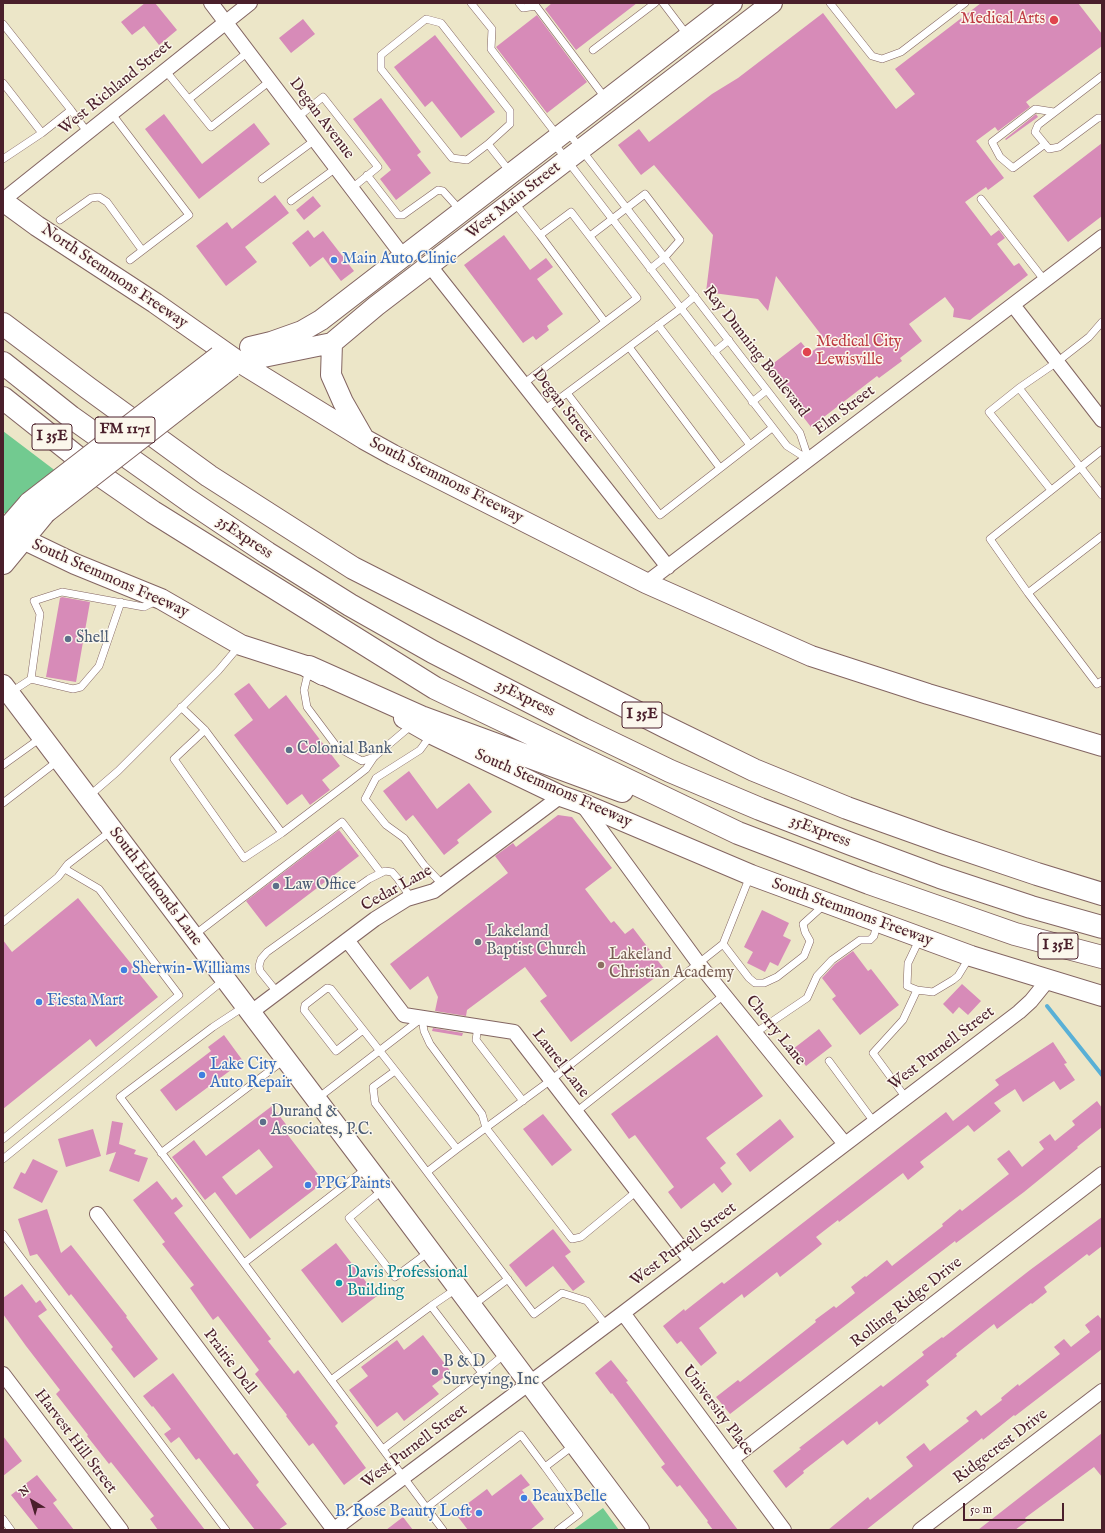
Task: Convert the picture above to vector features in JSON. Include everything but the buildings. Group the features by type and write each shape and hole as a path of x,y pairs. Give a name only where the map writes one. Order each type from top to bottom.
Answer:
{"main road":[{"name":"West Main Street","path":"229,360 332,343 376,306 514,202 772,3"},
{"name":"West Main Street","path":"3,564 9,532 38,507 229,360 270,342 302,331 314,324 607,100 688,37 721,8"},
{"name":"North Stemmons Freeway","path":"3,200 36,226 155,303 229,360"},
{"path":"376,306 392,287 402,270 403,256"},
{"name":"I 35E","path":"3,324 209,476 353,568 754,770 847,808 942,842 1102,894"},
{"path":"332,343 330,375 364,439"},
{"name":"South Stemmons Freeway","path":"229,360 393,456 646,584 811,656 935,696 1102,746"},
{"name":"35Express","path":"3,363 78,421 188,500 267,553 350,604 433,652 583,729 670,771 760,809 851,844 1031,907 1102,927"},
{"name":"I 35E","path":"3,398 100,476 153,512 435,688 738,833 869,883 1015,934 1102,958"},
{"name":"South Stemmons Freeway","path":"9,532 75,564 160,599 241,645 309,667"},
{"path":"309,667 422,725 738,833"},
{"name":"South Edmonds Lane","path":"6,690 507,1352 639,1530"},
{"name":"South Stemmons Freeway","path":"422,725 561,796 581,803 751,875 971,956 1102,996"}],"street":[{"name":"Degan Avenue","path":"212,3 403,256"},
{"name":"West Richland Street","path":"3,200 250,3"},
{"name":"Elm Street","path":"646,584 1102,237"},
{"name":"Degan Street","path":"430,266 668,567"},
{"path":"1013,305 1102,420"},
{"name":"Cedar Lane","path":"248,1009 277,992 375,919 410,898 434,891 561,796"},
{"name":"Cherry Lane","path":"581,803 699,964 845,1144"},
{"name":"Laurel Lane","path":"347,940 404,1015 514,1032 691,1261"},
{"name":"West Purnell Street","path":"334,1530 623,1313 1019,1012 1031,1002 1048,980"},
{"name":"Rolling Ridge Drive","path":"732,1459 1102,1174"},
{"name":"Prairie Dell","path":"97,1214 334,1530"},
{"name":"University Place","path":"623,1313 784,1530"},
{"name":"Harvest Hill Street","path":"3,1374 121,1530"},
{"name":"Ridgecrest Drive","path":"920,1530 1102,1391"}],"lane":[{"path":"471,3 492,29 492,49 559,136"},
{"path":"519,3 523,8 536,6 607,100"},
{"path":"593,50 655,3"},
{"path":"663,3 688,37"},
{"path":"830,3 872,56 882,59 901,52 965,3"},
{"path":"426,19 441,23 510,111 510,124 488,144 467,160 452,158 381,69 381,55 426,19"},
{"path":"3,24 88,133"},
{"path":"189,99 248,52"},
{"path":"165,70 211,127 270,81"},
{"path":"1102,76 1038,124 1035,132 1049,149 1059,147 1098,118 1102,118"},
{"path":"3,83 42,133"},
{"path":"298,117 323,97 378,167 352,188"},
{"path":"1045,144 1012,168 1000,157 992,142 1035,109 1054,112"},
{"path":"3,159 42,133 71,110"},
{"path":"112,114 189,215 130,260"},
{"name":"Ray Dunning Boulevard","path":"559,136 574,155 626,208 729,340 800,433 809,460"},
{"name":"Ray Dunning Boulevard","path":"559,136 574,155 611,220 772,428 787,446 809,460"},
{"path":"262,179 315,140"},
{"path":"488,144 512,173"},
{"path":"291,202 336,168"},
{"path":"367,175 398,214 403,215 438,190 443,191 461,212"},
{"path":"590,236 645,194 680,240 665,258 650,269"},
{"path":"60,220 91,198 99,197 107,202 142,250"},
{"path":"981,199 1045,281"},
{"path":"514,202 604,322"},
{"path":"523,384 637,298 571,212 540,235"},
{"path":"544,410 680,309 695,296"},
{"path":"1051,490 989,412 1089,337 1102,322"},
{"path":"658,325 750,444"},
{"path":"714,352 729,340"},
{"path":"628,347 720,468"},
{"path":"1019,388 1102,495"},
{"path":"752,402 767,390"},
{"path":"567,393 660,515 772,428"},
{"path":"1102,450 990,539 1028,593 1097,684 1102,681"},
{"path":"1028,593 1102,536"},
{"path":"31,679 40,614 34,601 62,592 144,607 160,599"},
{"path":"6,690 31,679 73,689 81,687 99,666 121,602"},
{"path":"87,797 118,771 218,672 241,645"},
{"path":"309,667 304,690 307,707 337,747 362,761 374,758"},
{"path":"181,708 205,730 282,832"},
{"path":"205,730 174,759 244,858 348,784 366,769 374,758 422,725"},
{"path":"422,725 420,750 376,778 365,799 386,826 404,838 424,865 442,884"},
{"path":"3,765 42,737"},
{"path":"3,803 59,760"},
{"path":"193,936 342,822 381,873"},
{"path":"3,922 58,877 68,864 112,830"},
{"path":"3,1139 179,995 98,889 65,868"},
{"path":"277,992 260,971 259,966 261,959 267,952 369,879 385,871 392,872 398,878 410,898"},
{"path":"427,1172 551,1080 699,964 722,944 751,875"},
{"path":"722,944 748,978 756,982 764,983 777,977 804,956 810,941 803,924 826,903"},
{"path":"755,1033 807,998 817,976 832,960 860,940 870,940 874,936 878,923"},
{"path":"920,938 908,963 906,986 917,990 933,992 953,980 958,976 971,956"},
{"path":"3,1159 225,979"},
{"path":"363,1030 336,1051 304,1010 305,1005 326,988 331,989 457,1150"},
{"path":"906,1098 873,1053 903,1020 917,990"},
{"path":"576,1112 724,995"},
{"path":"248,1009 213,1027 120,1097 443,1530"},
{"path":"316,1100 422,1018 424,1032 430,1044 482,1114 486,1128 572,1238 581,1237 637,1191"},
{"path":"478,1026 476,1040 523,1101"},
{"path":"161,1153 285,1058"},
{"path":"829,1061 874,1122"},
{"path":"395,1071 373,1087 375,1103 534,1314 562,1293 588,1301 606,1325"},
{"path":"244,1263 368,1168"},
{"path":"384,1189 349,1218 396,1278 430,1251"},
{"path":"3,1234 226,1530"},
{"path":"472,1306 508,1279"},
{"path":"331,1380 458,1287"},
{"path":"431,1306 482,1373"},
{"path":"383,1449 507,1352"},
{"path":"426,1508 521,1435 579,1514 558,1530"},
{"path":"545,1467 575,1444"},
{"path":"3,1519 11,1530"}],"green space":[{"path":"3,431 61,475 26,532 3,512"},
{"path":"603,1508 619,1530 573,1530"}],"waterway":[{"path":"1047,1006 1102,1075"}],"place":[{"name":"Medical Arts","path":"1054,20"},
{"name":"Main Auto Clinic","path":"334,260"},
{"name":"Medical City Lewisville","path":"807,352"},
{"name":"Shell","path":"68,639"},
{"name":"Colonial Bank","path":"289,750"},
{"name":"Law Office","path":"276,886"},
{"name":"Lakeland Baptist Church","path":"478,942"},
{"name":"Lakeland Christian Academy","path":"601,965"},
{"name":"Sherwin-Williams","path":"124,970"},
{"name":"Fiesta Mart","path":"39,1002"},
{"name":"Lake City Auto Repair","path":"202,1075"},
{"name":"Durand & Associates, P.C.","path":"263,1122"},
{"name":"PPG Paints","path":"308,1185"},
{"name":"Davis Professional Building","path":"339,1283"},
{"name":"B & D Surveying, Inc","path":"435,1372"},
{"name":"BeauxBelle","path":"524,1498"},
{"name":"B. Rose Beauty Loft","path":"479,1513"}]}
